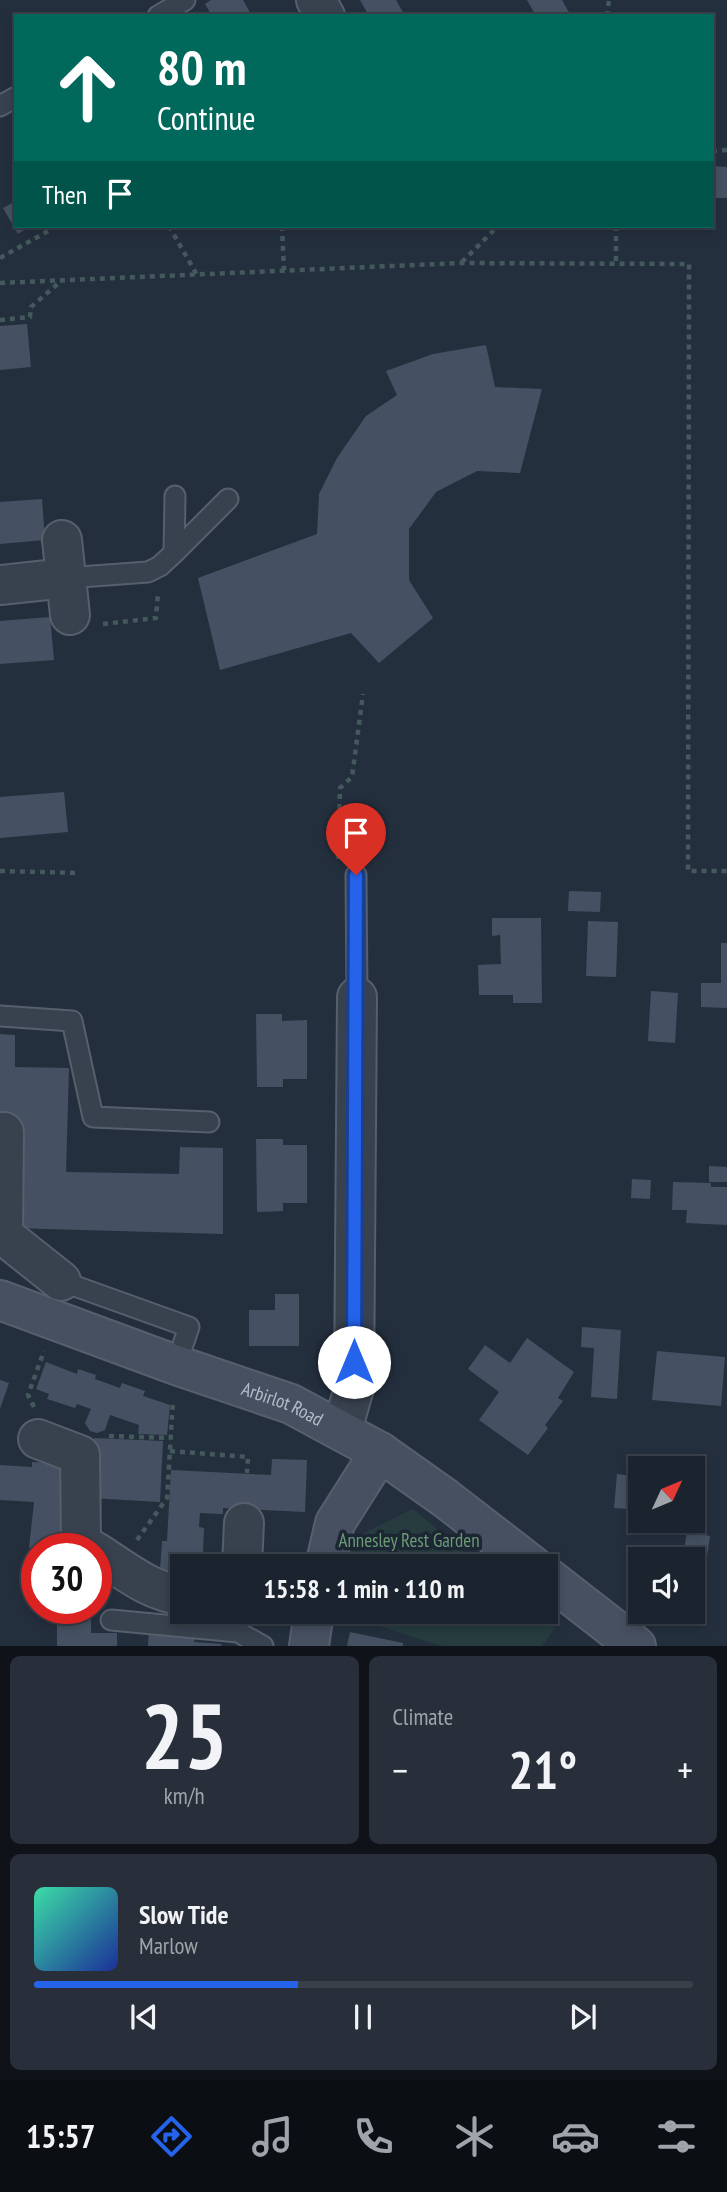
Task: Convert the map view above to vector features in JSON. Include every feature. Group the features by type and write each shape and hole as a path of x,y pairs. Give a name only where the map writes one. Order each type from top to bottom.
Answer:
{"main road":[{"name":"Arbirlot Road","path":"0,1300 291,1404 380,1452 517,1554"},
{"path":"328,1554 335,1523 380,1452"},
{"path":"558,1585 636,1646"},
{"path":"309,1646 312,1624"}],"street":[{"path":"62,540 70,615"},
{"path":"0,585 66,578"},
{"path":"342,1430 354,1388 357,997"},
{"path":"0,1132 4,1132 3,1235 61,1281"},
{"path":"41,1440 80,1455 81,1533"},
{"path":"243,1554 244,1523"},
{"path":"112,1562 149,1586 170,1594"}],"lane":[{"path":"161,14 185,0"},
{"path":"167,560 175,496"},
{"path":"66,578 148,572 167,560 228,499"},
{"path":"356,875 357,997"},
{"path":"0,1016 72,1021 93,1117 209,1122"},
{"path":"51,1319 61,1281 189,1327 176,1365"},
{"path":"112,1620 238,1632 262,1646"}],"path":[{"path":"0,258 53,228"},
{"path":"170,228 197,275"},
{"path":"282,228 284,271"},
{"path":"461,263 496,228"},
{"path":"616,228 616,263"},
{"path":"0,283 461,263 689,264 688,871 727,871"},
{"path":"0,320 30,317 31,307 61,281"},
{"path":"70,615 92,625 156,618 167,560"},
{"path":"338,863 340,788 352,777 363,694"},
{"path":"0,871 80,873"},
{"path":"41,1440 42,1422 28,1395 51,1319"},
{"path":"112,1547 167,1498 176,1365"},
{"path":"80,1455 87,1436 171,1438"},
{"path":"170,1451 248,1457 247,1473"}],"green space":[{"name":"Annesley Rest Garden","path":"413,1509 467,1554 344,1554 346,1542"},
{"path":"372,1624 550,1624 555,1628 542,1646 442,1646"}],"building":[{"path":"211,0 243,0 251,14 211,14 205,4"},
{"path":"360,0 396,0 404,14 368,14"},
{"path":"527,0 562,0 570,14 535,14"},
{"path":"714,166 727,167 727,198 714,198"},
{"path":"14,202 14,227 3,208"},
{"path":"15,228 28,228 18,234"},
{"path":"27,324 31,367 0,370 0,326"},
{"path":"486,345 495,387 542,389 520,473 477,471 436,492 409,529 409,580 433,618 379,663 351,633 220,670 198,578 317,534 319,494 337,458 366,416 397,395 386,371 433,354"},
{"path":"42,499 45,540 0,544 0,502"},
{"path":"50,617 54,660 0,664 0,621"},
{"path":"64,792 68,832 0,838 0,797"},
{"path":"569,891 601,892 600,912 568,911"},
{"path":"492,918 541,918 542,1003 513,1003 513,995 479,995 478,965 501,964 500,935 492,936"},
{"path":"588,921 618,922 616,977 586,976"},
{"path":"721,943 727,943 727,1008 701,1007 701,983 721,983"},
{"path":"651,991 678,993 675,1043 648,1041"},
{"path":"256,1014 282,1014 282,1021 307,1020 307,1079 283,1079 283,1087 257,1087"},
{"path":"0,1034 15,1035 15,1067 69,1068 66,1172 179,1174 180,1147 223,1148 223,1234 12,1228 0,1119"},
{"path":"256,1139 283,1139 283,1145 307,1145 307,1203 283,1203 283,1211 257,1212"},
{"path":"709,1166 727,1167 727,1182 709,1182"},
{"path":"632,1179 651,1180 650,1199 631,1198"},
{"path":"673,1182 711,1183 711,1187 727,1187 727,1225 686,1223 687,1210 672,1210"},
{"path":"275,1294 299,1294 299,1346 249,1346 249,1310 275,1310"},
{"path":"582,1327 621,1330 617,1399 591,1397 594,1348 581,1347"},
{"path":"527,1338 574,1372 558,1398 563,1401 528,1455 479,1420 499,1392 468,1369 485,1345 510,1363"},
{"path":"657,1351 725,1357 721,1406 652,1400"},
{"path":"46,1362 77,1374 78,1369 96,1375 95,1379 120,1388 122,1383 145,1391 143,1396 170,1405 167,1435 138,1434 139,1425 110,1415 105,1430 97,1433 90,1431 85,1423 91,1409 77,1404 75,1408 47,1399 49,1394 36,1389"},
{"path":"0,1380 9,1383 0,1409"},
{"path":"94,1438 163,1441 160,1502 91,1498"},
{"path":"272,1459 307,1460 305,1512 223,1508 223,1514 200,1513 199,1527 204,1528 203,1553 170,1554 170,1587 166,1587 166,1570 160,1570 162,1541 167,1541 171,1470 271,1475"},
{"path":"32,1462 55,1463 55,1468 67,1468 64,1533 31,1533 34,1502 0,1500 0,1465 32,1467"},
{"path":"617,1474 628,1475 628,1509 614,1508"},
{"path":"687,1533 710,1536 705,1571 705,1547 684,1547"},
{"path":"57,1624 91,1624 91,1633 117,1633 117,1646 57,1646"},
{"path":"149,1628 195,1632 194,1642 222,1644 148,1646"},
{"path":"350,1632 403,1643 403,1646 347,1646"}],"route":[{"path":"354,1362 356,875"}]}
